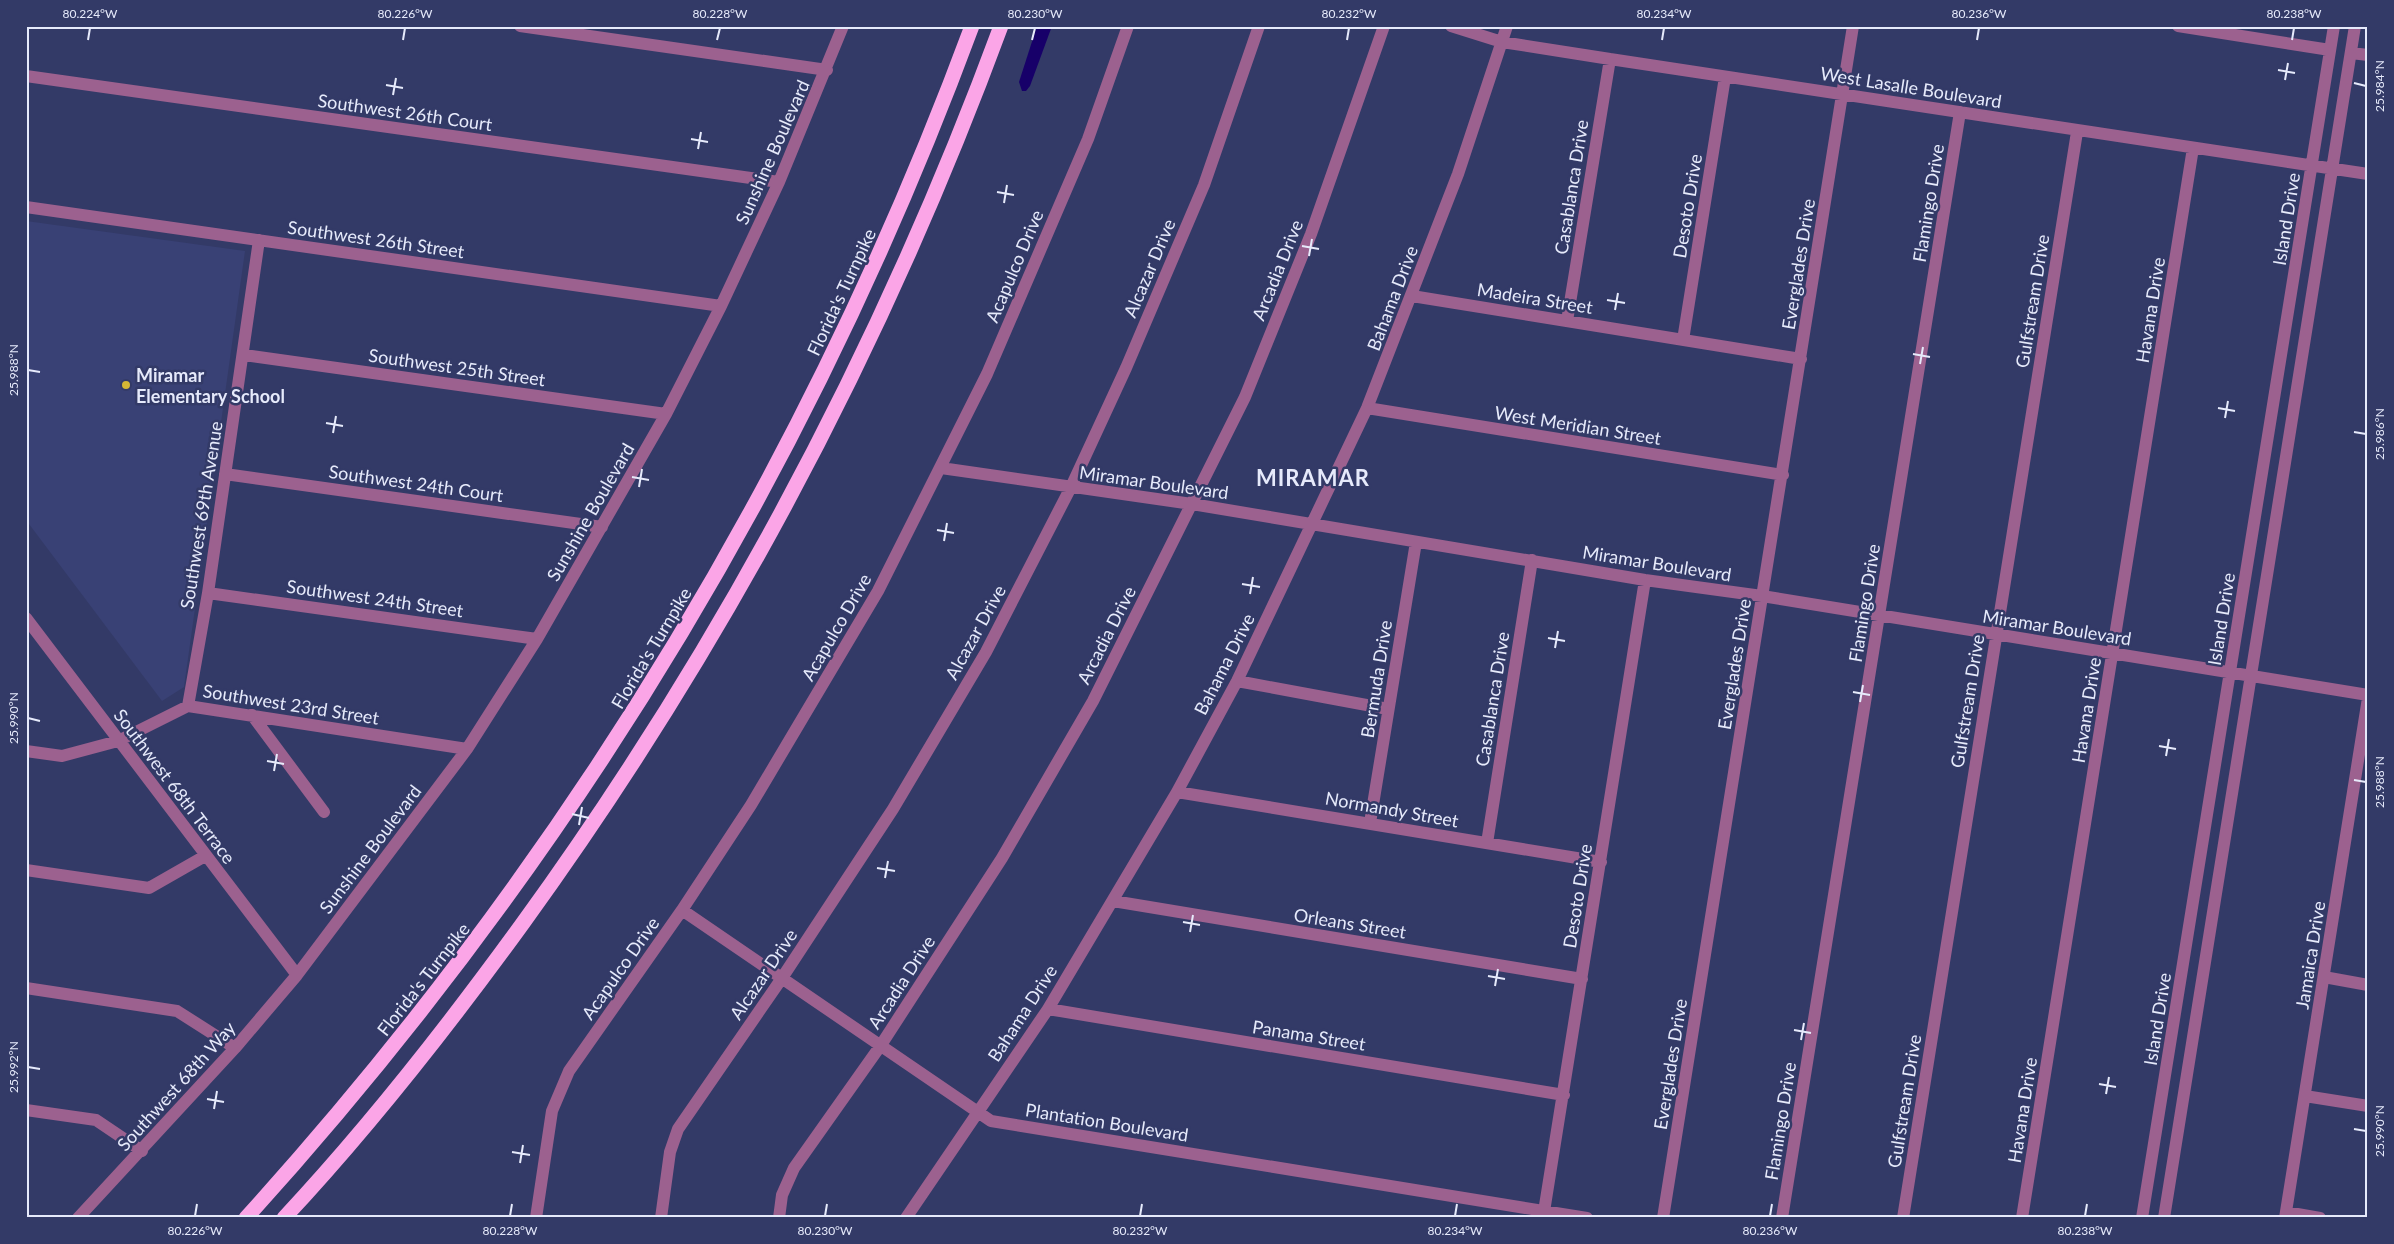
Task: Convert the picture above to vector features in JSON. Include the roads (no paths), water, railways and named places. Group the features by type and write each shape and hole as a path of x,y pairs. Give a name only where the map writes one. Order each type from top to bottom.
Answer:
{"highway":[{"name":"Florida's Turnpike","path":"246,1218 364,1083 460,962 558,827 644,695 752,513 838,345 903,201 972,26"},
{"path":"284,1218 416,1062 503,950 607,802 702,652 785,506 866,349 950,158 1001,26"}],"street":[{"path":"520,26 827,70"},
{"name":"Sunshine Boulevard","path":"297,974 467,749 537,639 602,527 666,414 721,306 779,182 827,70 843,26"},
{"name":"Acapulco Drive","path":"536,1218 552,1111 569,1071 682,910 751,805 878,591 987,374 1088,139 1128,26"},
{"name":"Alcazar Drive","path":"661,1218 670,1152 678,1129 782,978 893,809 986,652 1071,488 1126,368 1204,185 1259,26"},
{"name":"Arcadia Drive","path":"779,1218 782,1195 794,1168 881,1045 1002,858 1088,709 1245,396 1308,243 1384,26"},
{"name":"West Lasalle Boulevard","path":"1451,26 1502,42 1960,112 2077,132 2368,174"},
{"name":"Bahama Drive","path":"906,1218 1048,1009 1177,792 1237,681 1367,408 1458,174 1507,26"},
{"name":"Everglades Drive","path":"1663,1218 1854,26"},
{"path":"2178,26 2330,50"},
{"name":"Island Drive","path":"2142,1218 2334,26"},
{"name":"Island Drive","path":"2164,1218 2355,26"},
{"path":"2351,53 2368,55"},
{"name":"Casablanca Drive","path":"1567,321 1610,59"},
{"name":"Southwest 26th Court","path":"26,76 779,182"},
{"name":"Desoto Drive","path":"1683,340 1725,77"},
{"name":"Flamingo Drive","path":"1782,1218 1960,112"},
{"name":"Gulfstream Drive","path":"1904,1218 2077,132"},
{"name":"Havana Drive","path":"2022,1218 2193,148"},
{"name":"Southwest 26th Street","path":"26,207 721,306"},
{"name":"Southwest 69th Avenue","path":"188,706 208,592 244,355 259,240"},
{"name":"Madeira Street","path":"1412,296 1801,360"},
{"name":"Southwest 25th Street","path":"244,355 666,414"},
{"name":"West Meridian Street","path":"1367,408 1783,476"},
{"name":"Miramar Boulevard","path":"941,468 1192,504 1645,580 1762,596 2368,694"},
{"name":"Southwest 24th Court","path":"225,474 602,527"},
{"name":"Bermuda Drive","path":"1370,823 1416,542"},
{"name":"Casablanca Drive","path":"1486,843 1532,560"},
{"name":"Desoto Drive","path":"1544,1214 1645,580"},
{"name":"Southwest 24th Street","path":"208,592 537,639"},
{"name":"Southwest 68th Terrace","path":"26,618 297,974"},
{"path":"1237,681 1388,709"},
{"name":"Jamaica Drive","path":"2285,1215 2368,698"},
{"name":"Southwest 23rd Street","path":"26,751 62,756 118,741 188,706 467,749"},
{"path":"252,715 324,812"},
{"name":"Normandy Street","path":"1177,792 1601,862"},
{"path":"26,870 149,888 206,856"},
{"name":"Orleans Street","path":"1113,901 1582,979"},
{"name":"Plantation Boulevard","path":"682,910 881,1045 976,1113 991,1121 1544,1214 1586,1218"},
{"name":"Southwest 68th Way","path":"78,1218 142,1151 297,974"},
{"path":"2324,977 2368,985"},
{"path":"26,988 177,1011 234,1048"},
{"name":"Panama Street","path":"1048,1009 1564,1095"},
{"path":"2305,1096 2368,1106"},
{"path":"26,1110 96,1120 142,1151"},
{"path":"2285,1215 2320,1218"}],"place":[{"name":"Miramar Elementary School","path":"126,385"}],"district":[{"name":"MIRAMAR","path":"1313,477"}]}
